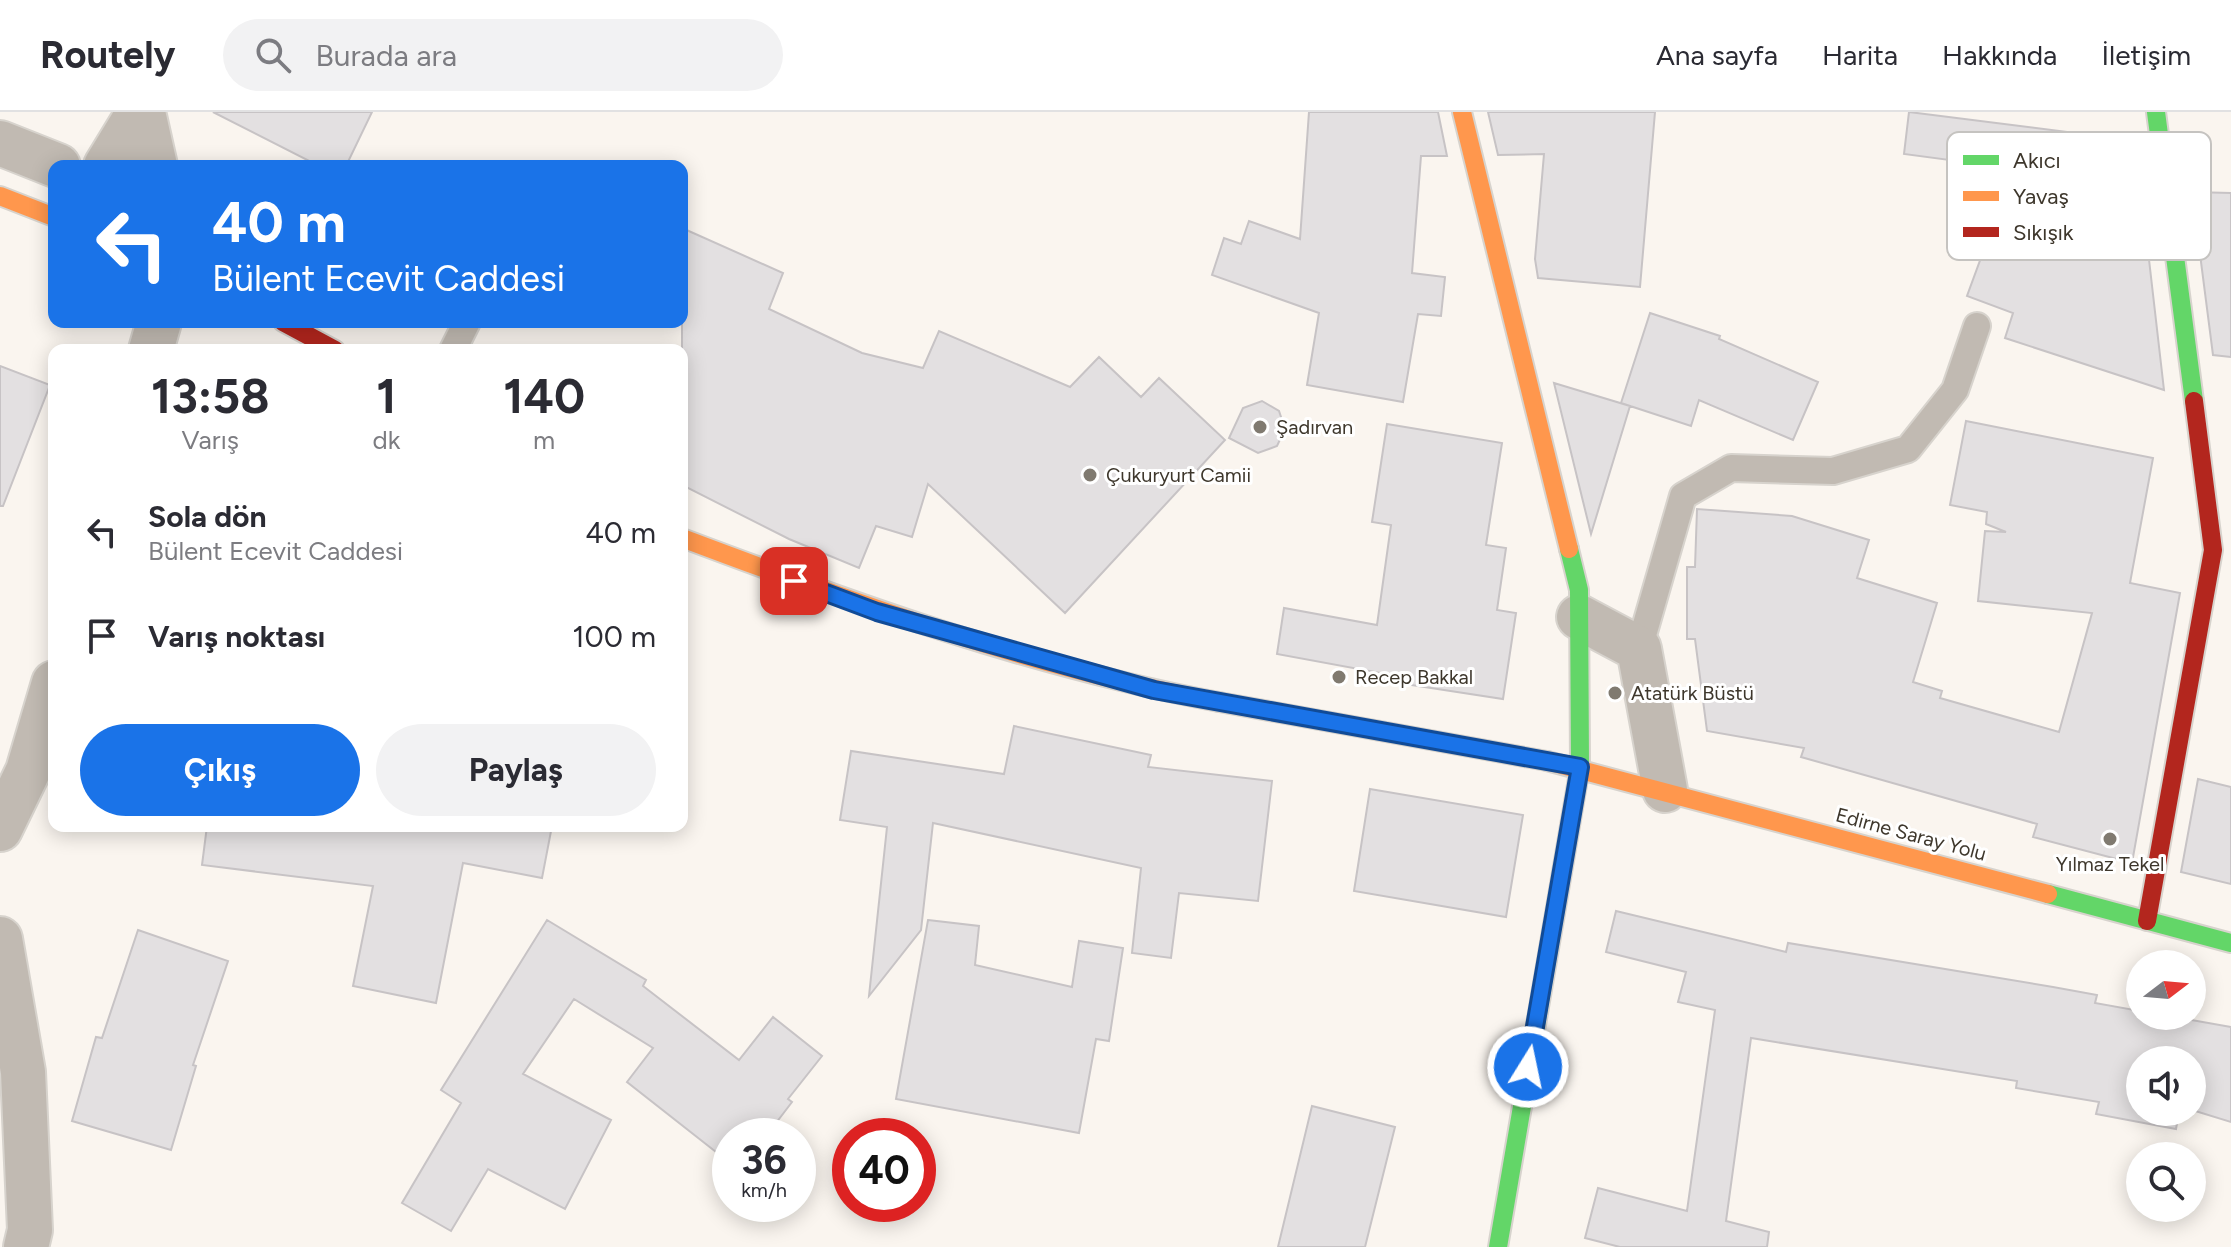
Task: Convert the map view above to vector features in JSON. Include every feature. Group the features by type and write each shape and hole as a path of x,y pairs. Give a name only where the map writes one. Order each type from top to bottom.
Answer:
{"street":[{"path":"110,160 141,112"},
{"path":"141,112 153,160"},
{"path":"1462,112 1579,590 1580,767 1498,1247"},
{"path":"2156,112 2159,132"},
{"path":"0,143 48,162"},
{"path":"0,196 48,215"},
{"path":"2147,921 2213,550 2175,260"},
{"path":"294,328 324,344"},
{"name":"Edirne Saray Yolu","path":"688,540 877,612 1154,690 1580,767 2231,943"},
{"path":"1579,617 1639,649 1665,790"},
{"path":"0,829 28,771 48,703"},
{"path":"0,939 23,1072 30,1230 26,1247"}],"lane":[{"path":"1639,649 1683,496 1731,468 1833,471 1908,449 1955,390 1977,326"}],"building":[{"path":"213,112 372,112 349,160 307,160"},
{"path":"1309,112 1438,112 1447,156 1421,156 1412,273 1445,277 1441,316 1418,314 1403,402 1307,385 1319,313 1212,275 1224,238 1241,244 1249,221 1300,239"},
{"path":"1488,112 1655,112 1640,287 1538,278 1535,259 1544,154 1498,155"},
{"path":"1909,112 2068,132 1947,132 1947,160 1904,154"},
{"path":"2211,192 2231,193 2231,357 2213,355 2201,260 2211,260"},
{"path":"688,231 783,273 769,309 862,353 923,368 939,331 1070,387 1099,357 1141,397 1159,378 1225,440 1065,613 928,484 912,537 876,526 859,568 789,539 688,488 688,344 682,344 682,328 688,328"},
{"path":"1980,260 2149,260 2164,390 2005,338 2013,313 1967,296"},
{"path":"1650,313 1720,336 1719,339 1818,382 1793,440 1699,400 1691,426 1621,403"},
{"path":"0,366 48,384 48,390 3,506 0,506"},
{"path":"1554,383 1630,406 1591,534"},
{"name":"Şadırvan","path":"1262,401 1279,411 1285,429 1277,446 1258,453 1229,438 1243,408"},
{"path":"1966,421 2153,458 2130,583 2180,593 2132,863 2033,837 2037,824 1801,757 1804,748 1707,731 1695,639 1687,639 1687,567 1695,567 1697,509 1792,516 1869,540 1857,578 1937,603 1913,682 1942,691 1940,698 2059,732 2092,613 1978,601 1985,531 2006,532 1986,524 1987,512 1950,505"},
{"path":"1387,424 1502,443 1486,545 1506,548 1497,610 1516,613 1503,699 1385,681 1386,674 1277,654 1284,608 1377,625 1391,525 1372,522"},
{"path":"1014,726 1151,755 1148,767 1272,781 1258,901 1179,893 1171,958 1132,953 1141,868 933,823 921,930 869,996 887,827 840,820 851,751 1004,774"},
{"path":"2198,779 2231,787 2231,884 2181,872"},
{"path":"1370,789 1523,815 1506,917 1354,891"},
{"path":"206,832 551,832 542,878 463,863 436,1003 353,986 373,886 202,865"},
{"path":"1616,911 1786,952 1788,943 2097,995 2095,1003 2126,1009 2126,1030 2206,1030 2206,1023 2231,1027 2231,1122 2206,1114 2206,1046 2126,1046 2126,1120 2096,1114 2099,1102 2016,1088 2017,1081 1751,1038 1726,1221 1769,1232 1767,1247 1620,1247 1585,1238 1598,1188 1687,1211 1715,1010 1678,1002 1686,972 1606,952"},
{"path":"547,920 646,980 643,986 739,1060 773,1017 822,1056 788,1099 792,1102 780,1118 712,1118 712,1149 627,1082 653,1048 574,999 523,1074 611,1120 565,1209 488,1169 451,1231 402,1203 461,1103 441,1090"},
{"path":"928,920 979,926 975,965 1072,987 1079,941 1123,948 1109,1041 1096,1039 1079,1133 896,1099"},
{"path":"138,930 228,961 193,1065 196,1066 171,1150 72,1121 96,1037 102,1038"},
{"path":"1312,1106 1395,1127 1365,1247 1278,1247"}],"traffic: fast":[{"path":"2156,112 2159,132"},
{"path":"2175,260 2194,401"},
{"path":"1498,1247 1580,767 1579,590 1569,549"},
{"path":"2048,894 2231,943"}],"traffic: slow":[{"path":"1462,112 1569,549"},
{"path":"0,196 48,215"},
{"path":"688,540 880,610 1014,653 1150,688 1219,702"},
{"path":"1547,761 2048,894"}],"traffic: jam":[{"path":"294,328 324,344"},
{"path":"2147,921 2213,550 2194,401"},
{"path":"1219,702 1547,761"}],"place":[{"name":"Şadırvan","path":"1260,427"},
{"name":"Çukuryurt Camii","path":"1090,475"},
{"name":"Recep Bakkal","path":"1339,677"},
{"name":"Atatürk Büstü","path":"1615,693"},
{"name":"Yılmaz Tekel","path":"2110,839"}],"route":[{"path":"794,581 877,612 1154,690 1580,767 1528,1067"}]}
